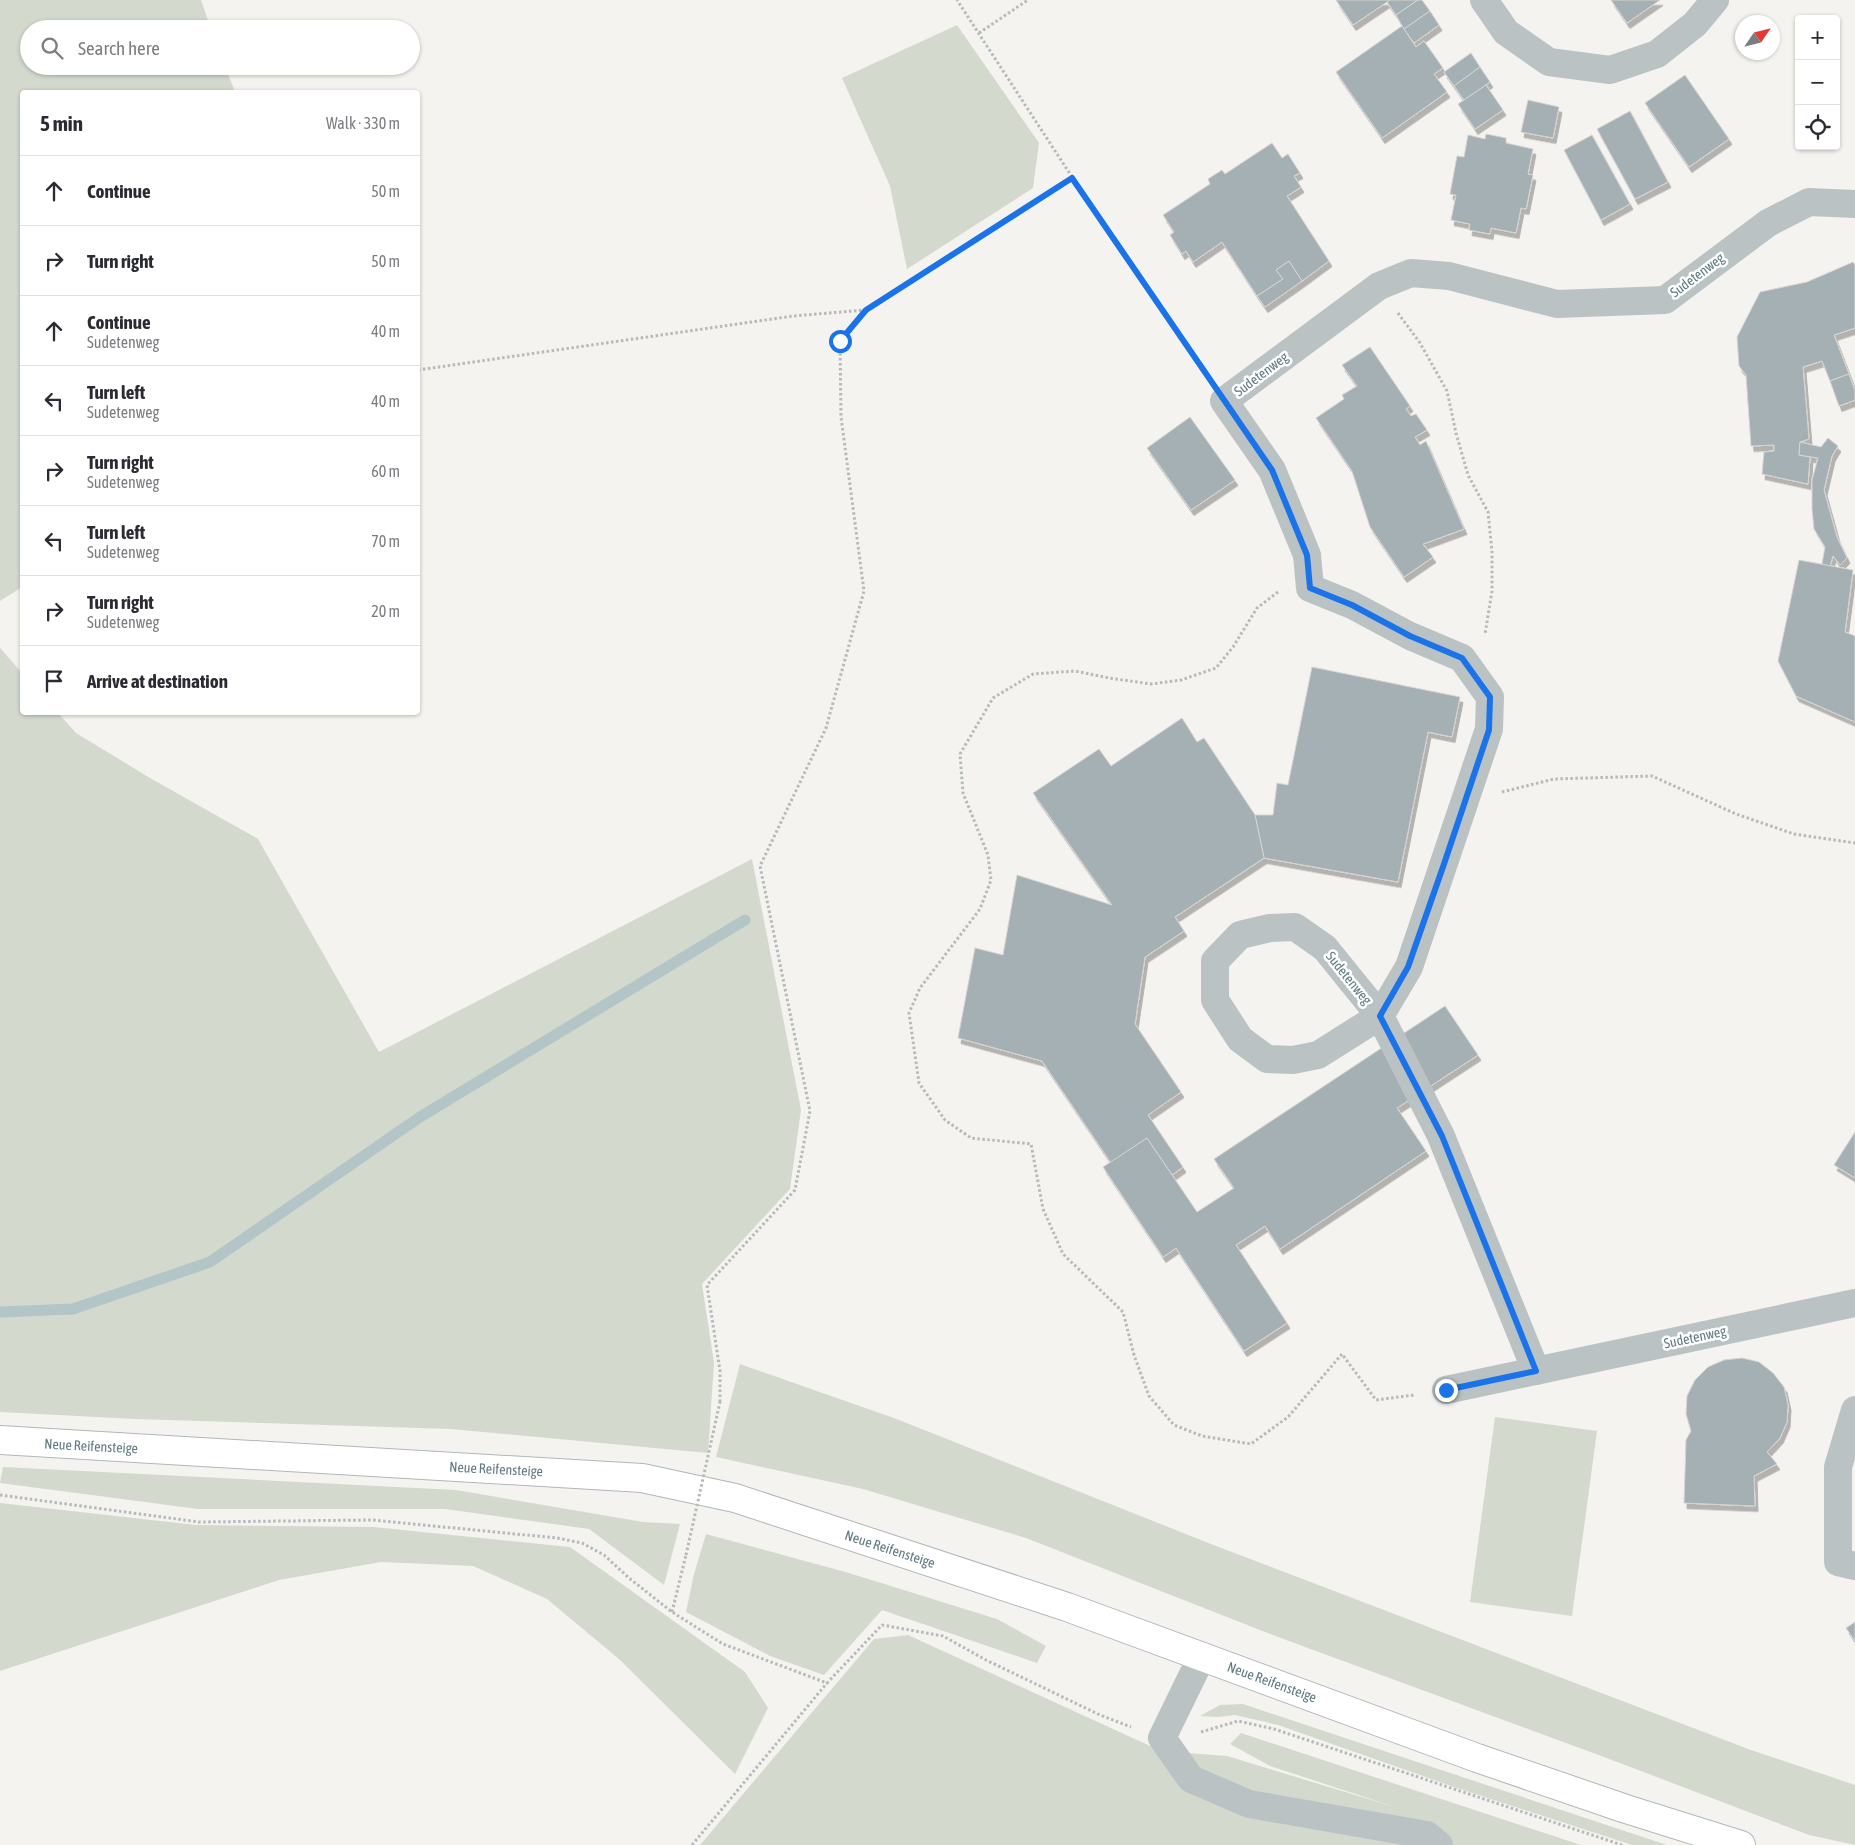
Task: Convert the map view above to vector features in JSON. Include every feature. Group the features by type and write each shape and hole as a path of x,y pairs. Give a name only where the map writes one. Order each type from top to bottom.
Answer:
{"main road":[{"name":"Neue Reifensteige","path":"0,1440 642,1478 735,1498 1067,1607 1477,1758 1626,1809 1741,1845"}],"street":[{"path":"1484,0 1506,32 1549,62 1610,70 1657,54 1695,24 1715,0"},
{"name":"Sudetenweg","path":"1310,588 1307,555 1272,470 1224,402 1379,286 1411,273 1449,276 1556,304 1665,300 1768,223 1809,202 1855,204"},
{"path":"1310,588 1352,605 1410,636 1462,658"},
{"name":"Sudetenweg","path":"1462,658 1490,697 1489,730 1466,802 1408,967 1380,1016 1318,1055 1293,1060 1268,1059 1240,1039 1216,1000 1215,961 1240,936 1270,928 1296,927 1325,948 1380,1016 1442,1136 1536,1371"},
{"name":"Sudetenweg","path":"1446,1390 1855,1303"},
{"path":"1855,1410 1838,1467 1838,1562 1855,1566"},
{"path":"1202,1656 1162,1738 1191,1778 1249,1804 1426,1835 1439,1845"}],"path":[{"path":"957,0 1072,178 1224,402"},
{"path":"979,33 1028,0"},
{"path":"672,1612 720,1402 720,1371 707,1285 795,1190 810,1111 760,866 826,728 864,591 841,417 840,341 866,310 1072,178"},
{"path":"1379,286 1420,343 1447,391 1468,475 1488,512 1492,552 1492,591 1483,644 1462,658"},
{"path":"420,370 793,316 866,310"},
{"path":"1310,588 1282,589 1257,608 1233,647 1216,668 1181,680 1151,684 1075,671 1033,674 993,698 960,754 964,793 988,855 991,880 980,909 920,988 909,1014 920,1083 945,1120 971,1138 1031,1144 1043,1209 1063,1254 1123,1312 1134,1355 1149,1396 1174,1425 1202,1436 1251,1444 1288,1417 1342,1354 1376,1400 1446,1390"},
{"path":"1466,802 1554,779 1652,776 1736,814 1794,834 1855,843"},
{"path":"0,1495 199,1522 372,1520 557,1538 582,1543 604,1555 628,1578 672,1612 723,1644 827,1683"},
{"path":"692,1845 827,1683 882,1625 943,1636 986,1660 1100,1715 1162,1738 1190,1738 1207,1729 1238,1721 1274,1729 1622,1845"}],"shaded area":[{"path":"0,0 201,0 208,20 20,20 20,75 228,75 234,90 20,90 20,588 0,601"},
{"path":"957,25 1039,143 1033,188 907,269 890,186 842,78"},
{"path":"0,648 20,671 20,715 60,715 76,733 150,778 258,839 379,1052 752,859 801,1110 790,1189 702,1284 714,1363 708,1453 451,1429 135,1419 0,1412"},
{"path":"740,1364 894,1418 1211,1544 1751,1750 1855,1785 1855,1845 1809,1835 1278,1637 1026,1538 863,1489 716,1457"},
{"path":"1495,1417 1597,1431 1572,1616 1470,1602"},
{"path":"3,1467 456,1490 643,1522 680,1524 664,1585 589,1529 445,1509 198,1509 0,1483"},
{"path":"0,1503 196,1525 374,1527 570,1547 745,1672 768,1708 735,1774 619,1659 547,1599 473,1566 381,1562 279,1580 0,1671"},
{"path":"706,1534 849,1573 997,1619 1046,1646 1037,1663 882,1610 824,1675 770,1656 686,1612 694,1574"},
{"path":"908,1635 1161,1751 1227,1756 1398,1808 1270,1766 1230,1744 1241,1733 1581,1845 700,1845 874,1639"},
{"path":"1243,1704 1667,1845 1632,1845 1457,1788 1278,1725 1235,1715 1200,1716 1220,1705"}],"building":[{"path":"1336,0 1390,0 1353,25"},
{"path":"1390,0 1418,0 1396,15 1387,2"},
{"path":"1418,0 1422,0 1430,11 1404,29 1396,15"},
{"path":"1611,0 1660,0 1627,23"},
{"path":"1430,11 1439,25 1414,43 1404,29"},
{"path":"1402,26 1416,47 1424,41 1443,68 1434,74 1447,92 1382,138 1336,72"},
{"path":"1471,53 1480,67 1454,86 1444,72"},
{"path":"1480,67 1490,82 1464,100 1454,86"},
{"path":"1685,75 1729,139 1689,167 1645,103"},
{"path":"1486,85 1503,110 1475,129 1458,104"},
{"path":"1528,100 1559,107 1553,138 1521,132"},
{"path":"1630,111 1668,182 1635,199 1597,129"},
{"path":"1486,134 1506,138 1506,143 1533,149 1528,174 1533,175 1526,209 1521,208 1516,233 1491,228 1490,234 1469,230 1470,224 1451,220 1456,195 1450,194 1457,156 1464,157 1468,135 1485,139"},
{"path":"1592,135 1630,204 1601,220 1564,150"},
{"path":"1272,143 1282,158 1288,154 1300,173 1294,176 1301,187 1287,196 1329,261 1302,281 1289,261 1276,270 1283,279 1257,296 1222,242 1193,262 1186,251 1182,254 1170,235 1174,232 1163,215 1210,184 1208,179 1222,170 1225,174"},
{"path":"1289,261 1302,281 1265,307 1257,296 1283,279 1276,270"},
{"path":"1853,262 1855,265 1855,328 1834,335 1849,374 1830,381 1822,361 1803,367 1809,439 1800,442 1799,455 1810,457 1808,484 1762,474 1764,452 1774,451 1774,445 1751,446 1746,375 1739,366 1737,337 1760,292 1807,282"},
{"path":"1370,347 1410,406 1406,409 1411,416 1416,414 1427,430 1415,437 1420,445 1426,441 1464,529 1423,544 1433,557 1404,577 1370,527 1352,471 1316,418 1344,399 1342,395 1357,386 1342,365"},
{"path":"1849,374 1855,391 1855,400 1839,406 1830,381"},
{"path":"1190,417 1235,480 1191,510 1147,448"},
{"path":"1828,438 1838,446 1832,456 1824,490 1837,537 1847,558 1840,565 1833,556 1830,566 1822,564 1825,547 1814,529 1812,480 1818,458 1799,455 1800,442 1821,447"},
{"path":"1799,560 1853,570 1845,632 1855,636 1855,722 1796,696 1778,661"},
{"path":"1312,667 1460,697 1452,737 1428,732 1398,882 1264,858 1255,815 1273,815 1277,783 1288,785"},
{"path":"1182,718 1197,742 1204,738 1255,815 1264,858 1175,917 1184,931 1145,957 1135,1024 1181,1092 1148,1115 1183,1167 1172,1175 1147,1138 1111,1163 1042,1061 958,1038 975,948 1003,955 1017,875 1112,905 1033,793 1099,749 1111,766"},
{"path":"1445,1006 1478,1055 1397,1108 1426,1151 1280,1249 1265,1226 1236,1245 1287,1323 1244,1351 1176,1248 1163,1257 1103,1167 1147,1138 1197,1212 1234,1188 1214,1159"},
{"path":"1855,1132 1855,1178 1834,1165"},
{"path":"1742,1358 1759,1362 1773,1373 1784,1387 1788,1405 1787,1422 1780,1438 1767,1452 1777,1464 1754,1476 1755,1506 1684,1503 1686,1440 1691,1431 1686,1414 1687,1396 1695,1380 1708,1367 1724,1360"},
{"path":"1855,1622 1855,1641 1846,1628"}],"waterway":[{"path":"0,1312 73,1309 210,1262 420,1117 745,920"}],"route":[{"path":"840,341 866,310 1072,178 1272,470 1307,555 1310,588 1352,605 1410,636 1462,658 1490,697 1489,730 1466,802 1408,967 1380,1016 1442,1136 1536,1371 1446,1390"}]}
